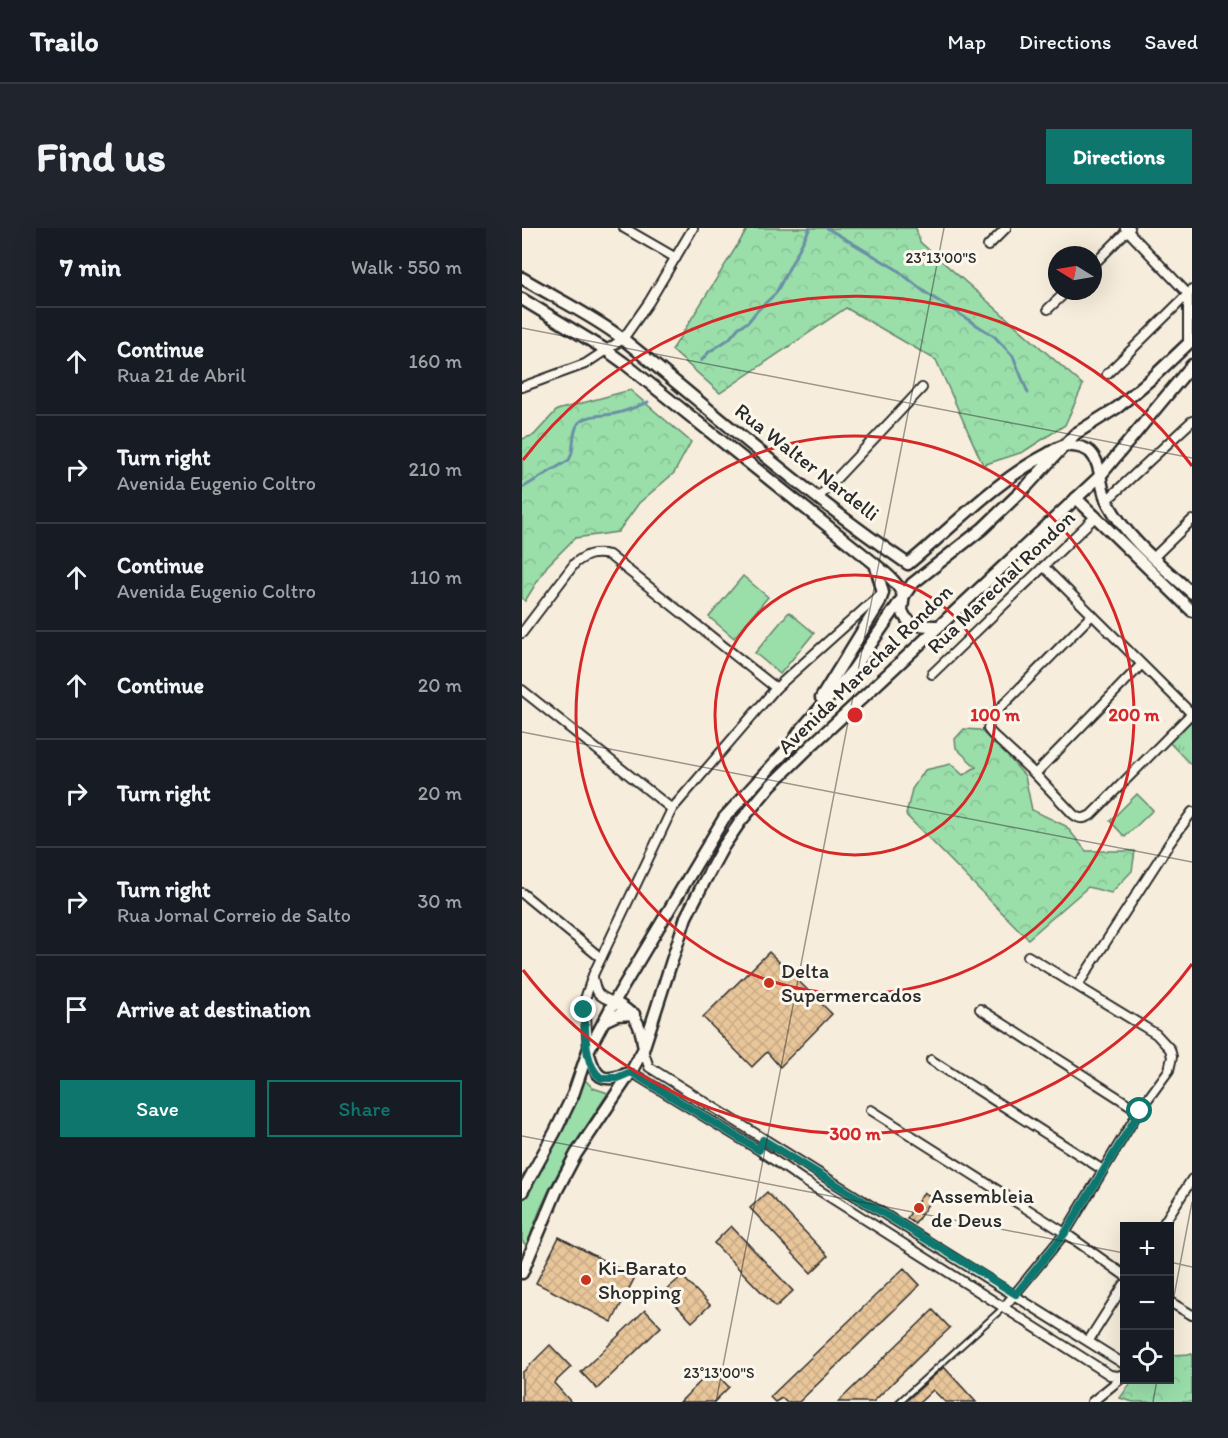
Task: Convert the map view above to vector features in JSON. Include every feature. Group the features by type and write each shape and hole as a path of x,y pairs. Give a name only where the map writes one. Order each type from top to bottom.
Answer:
{"main road":[{"name":"Rua Walter Nardelli","path":"522,278 623,339 737,433 880,545 909,564 999,486 1036,460 1063,446"},
{"name":"Rua Walter Nardelli","path":"522,299 606,350 875,564 892,580 903,596 903,611 906,619 922,626 937,626"},
{"name":"Avenida Marechal Rondon","path":"522,1192 573,1095 588,1051 614,1002 724,818 853,670 903,596 920,577 982,529 1028,485 1075,434 1118,407 1190,341"},
{"name":"Avenida Marechal Rondon","path":"522,1274 556,1192 576,1154 631,1072 643,1050 686,917 734,830 771,785 875,688 937,626 1100,476 1192,365"},
{"path":"1063,446 1087,450 1096,462 1106,501 1122,525 1153,558 1192,592"},
{"path":"1076,498 1192,611"},
{"path":"799,732 879,604 883,592 875,564"},
{"path":"614,1002 634,1014 639,1022 643,1050"},
{"path":"604,1021 617,1015 634,1014"},
{"path":"588,1051 592,1068 601,1078 617,1078 631,1072"},
{"path":"522,1251 522,1257"}],"street":[{"path":"624,228 676,258"},
{"path":"522,387 571,370 623,339 650,302 693,228"},
{"path":"988,246 1006,228"},
{"path":"1102,256 1128,229 1190,292 1190,341"},
{"path":"1107,374 1190,292"},
{"path":"1048,309 1058,300"},
{"path":"819,497 922,388"},
{"path":"1106,501 1192,421"},
{"name":"Rua Marechal Rondon","path":"932,674 1096,516"},
{"path":"1153,558 1192,520"},
{"path":"522,633 576,563 585,555 596,553 609,555 776,688"},
{"path":"1044,567 1192,714 1085,819 1073,814 988,729 990,718 1092,615"},
{"path":"588,1051 585,999 593,975 672,809 776,688 883,592"},
{"path":"1035,774 1141,665"},
{"path":"522,690 672,809"},
{"path":"1078,985 1168,844 1192,812"},
{"path":"522,893 601,958"},
{"path":"1005,1306 1065,1233 1140,1111 1166,1076 1172,1057 1166,1042 1156,1034 1028,956"},
{"path":"593,975 596,992 614,1002"},
{"path":"980,1009 1140,1111"},
{"path":"643,1050 648,1066 763,1140 1016,1294 1120,1361"},
{"path":"931,1060 1103,1170"},
{"path":"631,1072 759,1150 1110,1375 1120,1376"},
{"path":"871,1110 1065,1233 1120,1272"},
{"path":"759,1150 763,1140"},
{"path":"1165,1222 1192,1179"},
{"path":"880,1228 887,1216"},
{"path":"1089,1340 1120,1293"},
{"path":"1174,1304 1192,1315"},
{"path":"1092,1402 1120,1379"}],"lane":[{"path":"899,1402 1005,1306"}],"green space":[{"path":"748,228 916,228 920,242 1083,385 1065,425 1023,452 983,465 936,360 846,308 720,393 672,350"},
{"path":"630,390 691,442 674,473 639,503 618,532 575,538 547,566 525,601 522,598 522,439 534,435 557,410"},
{"path":"743,576 768,597 734,638 709,617"},
{"path":"789,612 814,633 780,674 755,653"},
{"path":"1192,714 1192,766 1166,739"},
{"path":"964,729 980,730 1004,752 1025,776 1032,810 1066,826 1086,851 1135,851 1132,871 1111,893 1088,887 1028,939 906,815 912,789 925,770 951,764 963,775 976,767 956,748 955,739"},
{"path":"1137,794 1153,810 1125,837 1110,821"},
{"path":"584,1079 593,1088 608,1093 551,1185 527,1246 522,1241 522,1198 539,1171"},
{"path":"1192,1354 1192,1402 1133,1402 1120,1398 1130,1384 1174,1384 1174,1355"}],"building":[{"name":"Delta Supermercados","path":"769,952 832,1014 780,1067 767,1052 752,1067 703,1017"},
{"path":"767,1192 828,1256 811,1273 750,1208"},
{"name":"Assembleia de Deus","path":"924,1192 932,1198 915,1224 907,1218"},
{"path":"731,1226 793,1291 776,1307 714,1243"},
{"name":"Ki-Barato Shopping","path":"559,1237 635,1277 612,1322 536,1283"},
{"path":"904,1268 920,1285 799,1402 786,1402 782,1398 775,1402 770,1397"},
{"path":"682,1276 710,1305 692,1322 664,1292"},
{"path":"645,1310 661,1327 597,1389 581,1372"},
{"path":"933,1310 950,1328 873,1402 838,1402"},
{"path":"550,1345 571,1367 554,1383 571,1402 522,1402 522,1373"},
{"path":"944,1367 976,1402 945,1402 933,1390 920,1402 905,1402"},
{"path":"712,1370 729,1387 714,1402 680,1402"}],"waterway":[{"path":"701,361 709,352 729,339 739,327 748,322 776,293 810,228"},
{"path":"827,228 896,269 926,293 994,336 1013,356 1028,393"},
{"path":"522,488 569,460 573,438 581,421 590,417 622,412 648,402"}],"place":[{"name":"Delta Supermercados","path":"769,983"},
{"name":"Assembleia de Deus","path":"919,1208"},
{"name":"Ki-Barato Shopping","path":"586,1280"}],"route":[{"path":"584,1010 592,1068 601,1078 617,1078 631,1072 759,1150 763,1140 1016,1294 1065,1233 1140,1111"}]}
